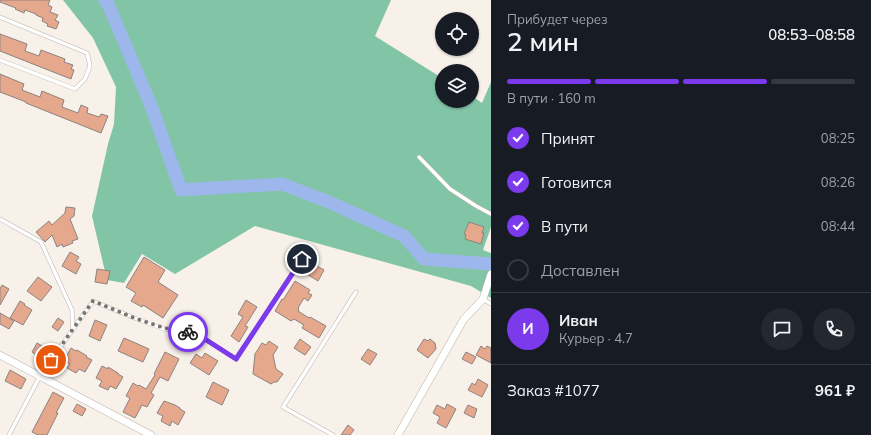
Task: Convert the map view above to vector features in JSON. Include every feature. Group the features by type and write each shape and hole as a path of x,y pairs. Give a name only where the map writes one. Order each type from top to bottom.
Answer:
{"street":[{"path":"398,435 464,319 483,299 491,274"},
{"path":"0,355 151,435"}],"lane":[{"path":"0,17 87,53 90,66 85,80 75,89 0,60"},
{"path":"419,158 450,189 491,214"},
{"path":"0,219 42,242 72,310 73,330"},
{"path":"9,435 40,376 93,301 164,328 197,334 236,359 302,259"},
{"path":"333,435 283,407 356,292"},
{"path":"483,299 491,304"}],"green space":[{"path":"63,0 391,0 375,36 435,74 435,108 479,108 479,101 482,103 491,82 491,227 483,250 491,253 491,298 471,286 255,226 175,274 142,254 124,283 107,280 92,216 114,124 116,87 93,38"}],"building":[{"path":"0,0 50,0 48,5 52,7 50,12 58,15 55,20 59,22 56,29 47,26 48,24 42,21 43,18 36,14 25,10 24,13 15,9 16,8 0,2"},
{"path":"0,34 27,44 25,51 39,56 41,50 65,59 64,62 73,65 71,69 74,70 71,79 0,51"},
{"path":"0,74 24,84 22,90 40,97 42,91 64,100 62,107 78,113 81,105 88,108 87,113 99,117 101,114 108,116 101,133 0,92"},
{"path":"66,207 75,208 74,216 70,219 78,239 63,247 62,244 57,247 52,235 45,242 36,232 49,221 52,225 65,213"},
{"path":"469,222 484,227 481,244 465,239 466,235 464,234"},
{"path":"70,252 79,257 76,261 81,264 76,274 62,266"},
{"path":"144,257 165,270 158,282 178,295 163,318 143,305 142,307 131,301 136,293 126,287"},
{"path":"312,263 324,270 318,281 302,271 307,264 310,266"},
{"path":"97,269 110,271 107,284 95,282"},
{"path":"38,277 52,287 41,301 27,291"},
{"path":"295,281 310,290 308,293 312,295 308,301 304,298 298,308 298,311 326,326 319,338 302,328 304,325 294,319 291,321 275,311"},
{"path":"2,285 9,289 0,305 0,289"},
{"path":"246,300 257,307 245,326 248,327 239,342 231,336 243,317 238,314"},
{"path":"20,301 32,310 23,325 10,318"},
{"path":"0,313 14,321 9,329 0,324"},
{"path":"58,318 64,322 58,331 52,327"},
{"path":"95,320 107,325 100,341 89,336"},
{"path":"124,338 149,349 143,362 118,351"},
{"path":"300,339 311,347 305,355 294,348"},
{"path":"424,339 428,341 430,339 435,343 436,349 428,358 417,350"},
{"path":"269,341 278,347 273,355 276,369 283,374 277,382 271,384 253,374 255,354 262,343 266,345"},
{"path":"37,343 44,347 38,356 32,352"},
{"path":"481,346 485,349 487,346 491,348 491,363 476,355"},
{"path":"71,348 76,351 77,350 92,360 85,372 79,369 76,373 67,368 70,364 64,361"},
{"path":"368,349 377,354 370,365 361,359"},
{"path":"165,352 179,359 168,381 160,377 151,393 154,395 147,407 142,405 135,418 123,412 130,398 126,396 133,383 146,389 155,375 154,374"},
{"path":"466,352 476,357 472,364 462,359"},
{"path":"205,353 218,361 209,375 190,363 196,354 202,358"},
{"path":"102,366 108,369 108,367 123,377 116,389 110,386 108,390 99,386 102,381 96,378"},
{"path":"10,370 26,379 21,389 5,381"},
{"path":"478,379 488,385 482,397 468,390 472,383 475,385"},
{"path":"213,382 229,390 222,405 206,397"},
{"path":"53,392 64,398 47,435 38,435 32,432"},
{"path":"164,401 175,405 185,412 178,425 172,421 170,426 161,421 163,416 157,413"},
{"path":"77,404 86,409 82,416 73,411"},
{"path":"447,404 456,409 446,428 437,423 440,417 433,413 437,405 445,409"},
{"path":"468,405 477,409 474,418 464,413"},
{"path":"348,425 354,430 350,435 341,435"}],"waterway":[{"path":"105,0 152,108 181,190 282,184 329,202 404,236 424,259 491,264"}],"way so far":[{"path":"51,360 93,301 164,328 188,332"}],"route":[{"path":"188,332 197,334 236,359 302,259"}]}
